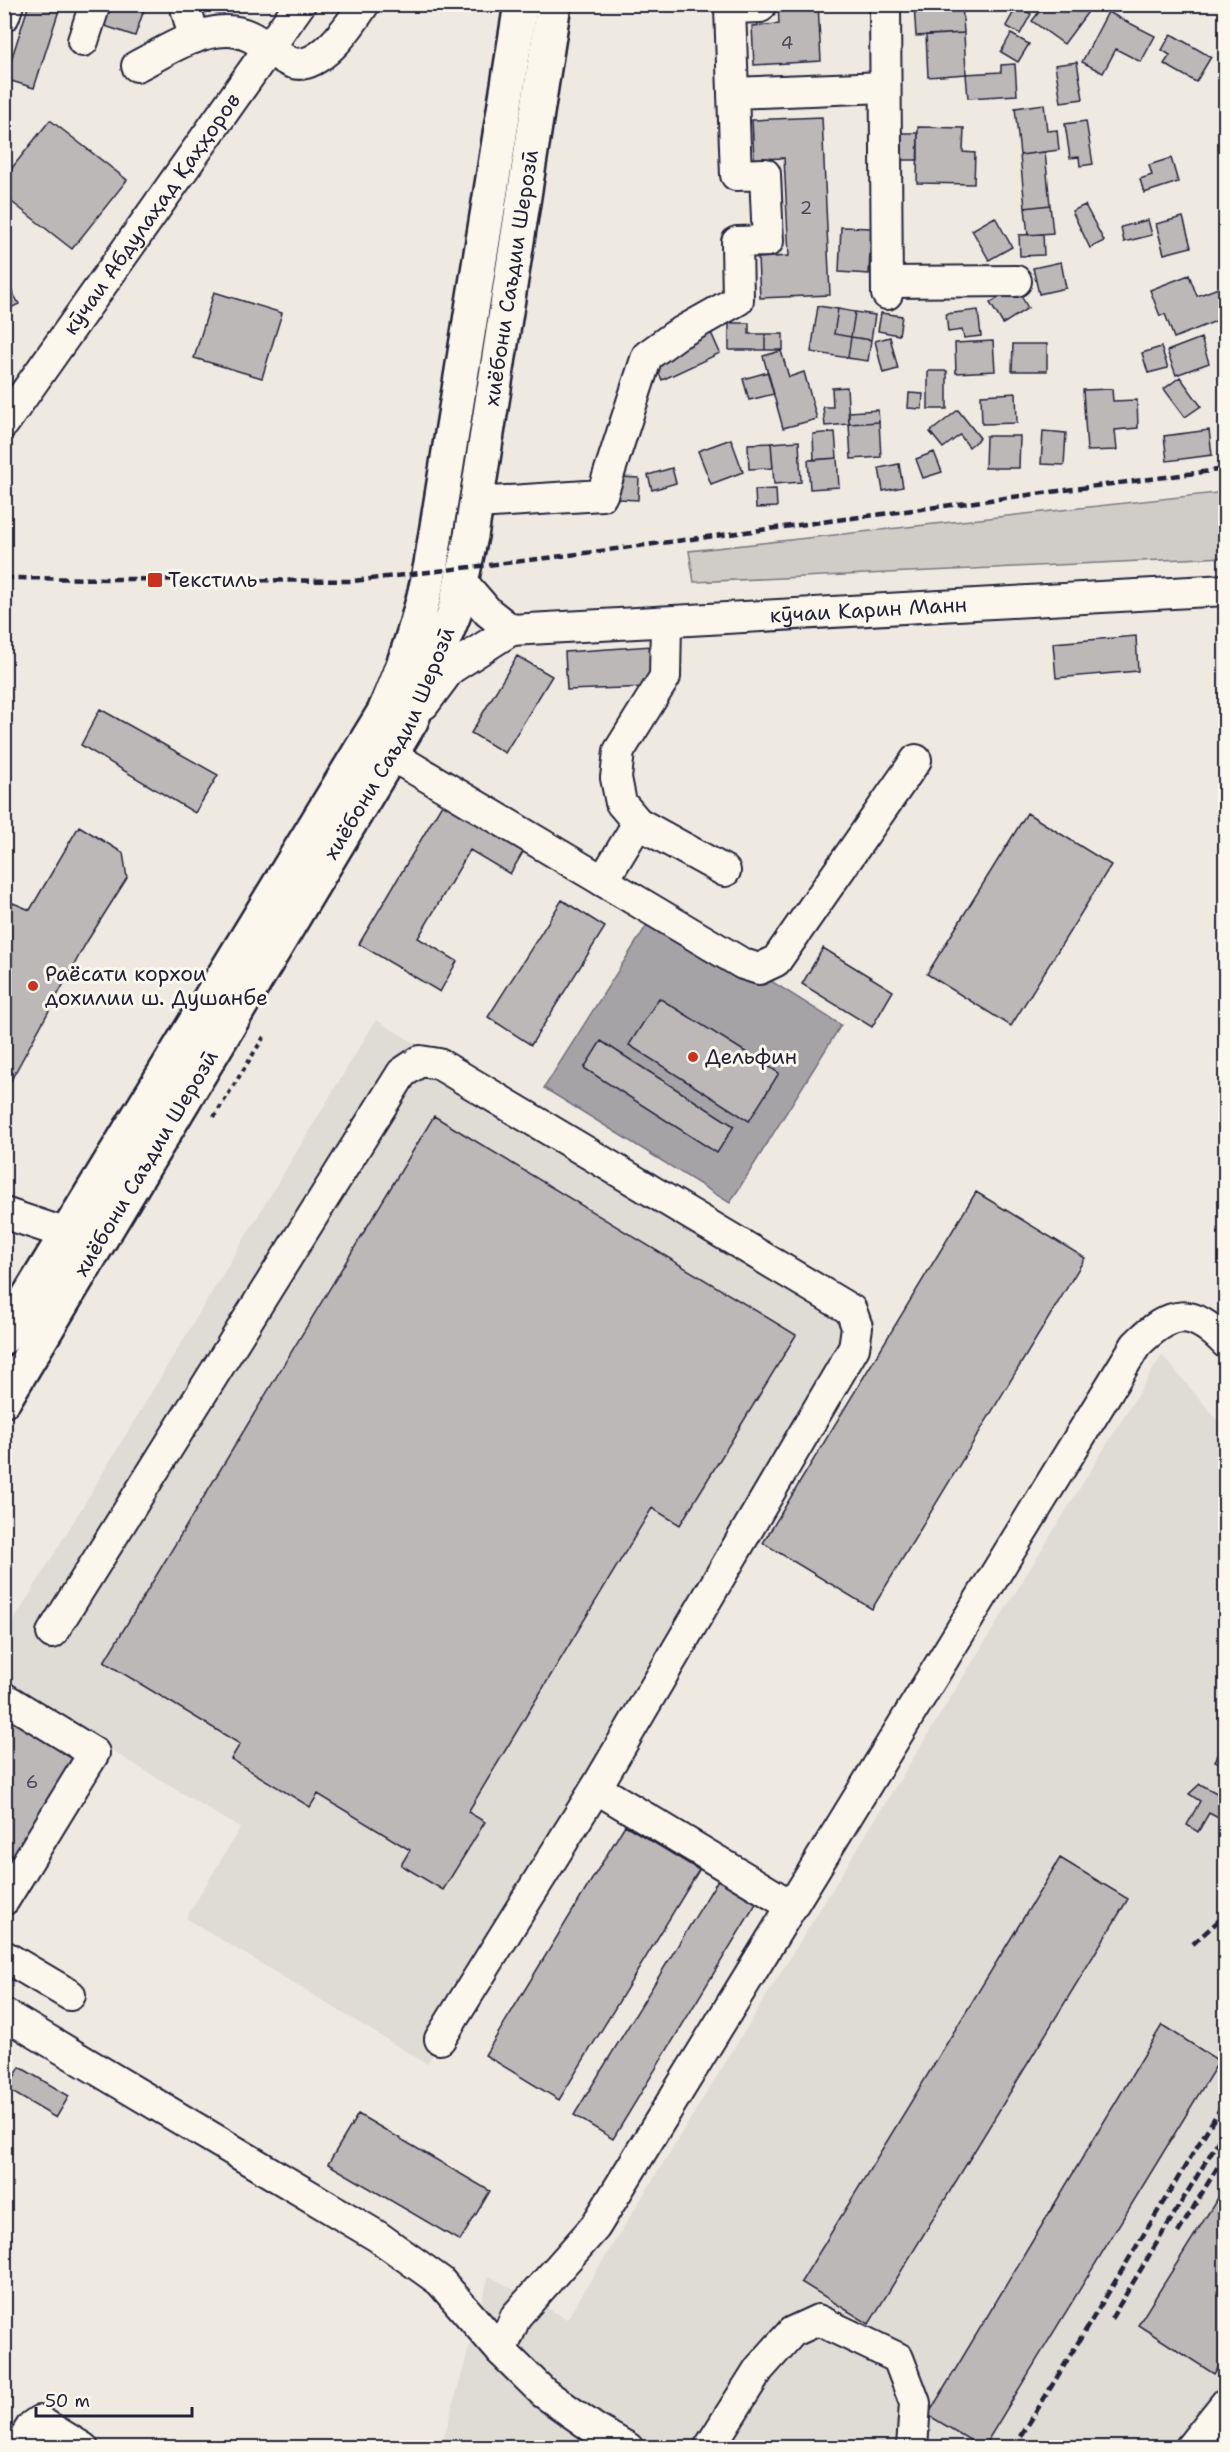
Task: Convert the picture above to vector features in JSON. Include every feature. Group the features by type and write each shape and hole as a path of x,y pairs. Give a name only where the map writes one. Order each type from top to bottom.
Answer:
{"highway":[{"name":"хиёбони Саъдии Шерозӣ","path":"4,1337 384,712 404,669 417,627 431,564 521,4"},
{"name":"хиёбони Саъдии Шерозӣ","path":"4,1400 411,721 454,614 476,503 554,4"}],"street":[{"path":"4,16 8,4"},
{"path":"83,41 95,4"},
{"path":"185,4 194,38"},
{"name":"кӯчаи Абдулаҳад Қаҳҳоров","path":"4,423 300,4"},
{"path":"137,66 194,38 214,32 239,32 293,63 312,60 326,52 364,4"},
{"path":"476,503 602,495 647,356 676,334 738,300 736,242 768,241 765,174 736,175 730,8 760,7 760,4"},
{"path":"885,4 887,288 1016,281"},
{"path":"733,93 885,87"},
{"path":"411,721 450,669 511,630 488,612 462,582"},
{"name":"кӯчаи Карин Манн","path":"511,630 1226,590"},
{"path":"666,623 665,677 620,751 616,778 621,803 638,823 724,871"},
{"path":"391,755 743,964 759,969 776,961 916,760"},
{"path":"603,881 638,823"},
{"path":"52,1633 402,1073 420,1061 439,1064 851,1311 857,1328 854,1348 596,1788 440,2038"},
{"path":"4,1213 67,1234"},
{"path":"501,2351 516,2316 595,2227 1136,1345 1156,1324 1188,1316 1209,1326 1226,1343"},
{"path":"4,1698 94,1754 4,1900"},
{"path":"596,1788 792,1906"},
{"path":"4,1956 70,1995"},
{"path":"4,2014 377,2236 440,2282 501,2351 544,2393 595,2429 628,2448"},
{"path":"709,2448 759,2369 792,2332 818,2320 898,2358 915,2403 912,2448"},
{"path":"1190,2448 1226,2403"},
{"path":"18,2448 32,2426 39,2421 54,2428 83,2448"}],"path":[{"path":"214,1117 265,1035"}],"shaded area":[{"path":"1225,492 1225,557 694,582 689,551"},
{"name":"Дельфин","path":"657,909 841,1025 730,1203 544,1088"},
{"path":"376,1020 875,1320 427,2064 186,1918 240,1828 5,1686 4,1637"},
{"path":"1162,1355 1225,1429 1225,2447 441,2448 489,2276 567,2319"}],"building":[{"path":"29,4 61,4 34,88 5,79"},
{"path":"109,4 146,4 135,36 102,25"},
{"path":"778,4 818,4 821,61 754,65 752,26 779,24"},
{"path":"914,4 962,4 964,33 916,36"},
{"path":"1045,4 1093,5 1064,44 1032,21"},
{"path":"1017,6 1031,14 1020,34 1006,26"},
{"path":"1108,12 1155,36 1141,62 1116,49 1103,73 1082,62"},
{"path":"964,33 966,74 928,77 926,35"},
{"path":"1011,34 1029,44 1018,62 1001,52"},
{"path":"1171,34 1211,57 1196,82 1164,64 1170,55 1162,50"},
{"path":"1077,62 1083,99 1061,102 1055,65"},
{"path":"1015,64 1017,95 968,98 966,74 1001,72 1001,65"},
{"path":"1044,104 1047,131 1057,130 1059,150 1020,155 1015,108"},
{"path":"822,117 830,295 760,298 758,258 789,256 784,158 754,159 752,120"},
{"path":"50,120 127,180 72,249 4,196 4,178"},
{"path":"1086,121 1093,164 1080,166 1079,157 1070,158 1065,124"},
{"path":"918,127 964,128 963,152 975,153 974,184 917,183"},
{"path":"897,133 918,133 918,160 896,160"},
{"path":"1045,152 1050,205 1025,208 1020,155"},
{"path":"1171,158 1178,182 1144,193 1140,179 1152,175 1149,165"},
{"path":"1050,205 1053,233 1028,235 1025,208"},
{"path":"1085,205 1104,241 1090,248 1072,211"},
{"path":"995,217 1012,247 989,260 972,230"},
{"path":"1183,217 1191,247 1164,254 1156,224"},
{"path":"1148,220 1152,235 1124,242 1121,227"},
{"path":"841,227 871,228 869,274 839,272"},
{"path":"1043,234 1044,255 1020,256 1019,235"},
{"path":"1061,262 1066,288 1039,294 1033,268"},
{"path":"1189,275 1197,296 1226,285 1226,317 1174,338 1165,314 1160,316 1150,290"},
{"path":"4,277 19,304 4,311"},
{"path":"1016,287 1028,308 1003,324 990,303"},
{"path":"214,292 282,313 262,378 194,358"},
{"path":"818,306 838,309 834,334 851,337 848,358 811,352"},
{"path":"838,309 855,312 851,337 834,334"},
{"path":"978,310 981,336 964,338 962,330 948,332 946,314"},
{"path":"855,312 875,315 871,340 851,337"},
{"path":"881,313 902,316 899,335 878,331"},
{"path":"729,323 749,323 749,334 765,334 765,350 729,350"},
{"path":"709,328 720,353 662,380 651,355"},
{"path":"765,334 783,334 783,350 765,350"},
{"path":"851,337 871,340 868,361 848,358"},
{"path":"890,337 898,369 883,373 875,341"},
{"path":"1201,338 1209,363 1176,375 1167,351"},
{"path":"993,341 995,371 956,373 955,343"},
{"path":"1013,344 1047,344 1047,371 1012,371"},
{"path":"1161,347 1168,368 1148,373 1142,353"},
{"path":"781,351 789,377 804,372 817,419 783,428 763,356"},
{"path":"928,371 947,371 947,409 928,409"},
{"path":"768,372 774,394 749,400 743,379"},
{"path":"1180,377 1201,406 1185,417 1164,389"},
{"path":"847,387 849,424 825,426 823,407 833,407 832,388"},
{"path":"1112,389 1113,401 1137,400 1138,428 1115,430 1117,450 1087,451 1083,390"},
{"path":"909,393 923,394 922,409 908,408"},
{"path":"1016,393 1017,423 982,424 981,395"},
{"path":"878,410 879,422 849,424 849,412"},
{"path":"958,410 980,438 969,447 960,435 943,448 930,432"},
{"path":"879,422 881,457 851,459 849,424"},
{"path":"1209,430 1212,455 1167,461 1164,436"},
{"path":"1043,431 1066,433 1064,465 1041,464"},
{"path":"835,432 837,458 814,460 813,434"},
{"path":"986,436 1020,436 1019,468 985,468"},
{"path":"731,439 743,472 711,484 698,451"},
{"path":"799,441 801,482 774,484 771,443"},
{"path":"771,443 773,468 749,469 748,444"},
{"path":"934,452 942,472 923,478 916,459"},
{"path":"837,458 839,487 810,489 808,460"},
{"path":"899,464 903,487 883,491 879,468"},
{"path":"672,468 676,483 652,490 648,475"},
{"path":"620,477 639,478 638,500 619,499"},
{"path":"776,489 777,507 756,508 755,490"},
{"path":"1136,636 1138,671 1056,678 1053,643"},
{"path":"652,646 651,687 567,690 565,652"},
{"path":"517,656 552,676 505,753 471,733"},
{"path":"100,709 218,775 195,813 81,745"},
{"path":"448,794 529,842 510,874 470,850 418,938 457,961 440,992 359,944"},
{"path":"1027,813 1111,865 1011,1026 927,974"},
{"name":"Раёсати корхои дохилии ш. Душанбе","path":"79,826 123,853 127,878 86,943 4,1093 4,917 13,903 30,910"},
{"path":"562,900 605,927 531,1045 488,1017"},
{"path":"823,948 893,991 872,1027 802,984"},
{"path":"659,998 779,1073 749,1121 629,1045"},
{"path":"601,1041 734,1126 717,1153 584,1068"},
{"path":"434,1116 796,1335 680,1525 652,1508 468,1812 485,1822 443,1890 401,1865 410,1850 318,1794 310,1807 231,1759 240,1744 104,1662"},
{"path":"976,1192 1085,1258 872,1609 763,1543"},
{"path":"13,1719 75,1757 4,1872 4,1733"},
{"path":"1226,1740 1226,1766 1215,1761"},
{"path":"1200,1784 1226,1798 1226,1815 1222,1820 1209,1813 1198,1832 1187,1825 1200,1801 1189,1794"},
{"path":"625,1825 699,1870 559,2100 485,2055"},
{"path":"1060,1858 1128,1899 869,2324 801,2282"},
{"path":"719,1878 757,1902 613,2139 574,2115"},
{"path":"1162,2025 1219,2061 983,2448 928,2415"},
{"path":"20,2067 69,2096 56,2118 7,2089"},
{"path":"358,2114 490,2191 460,2241 328,2164"},
{"path":"1226,2185 1226,2355 1214,2374 1138,2325"}],"railway":[{"path":"4,578 353,581 547,558 1226,469"},
{"path":"1193,1944 1226,1914"},
{"path":"1014,2448 1226,2099"},
{"path":"1111,2319 1226,2128"},
{"path":"1178,2233 1226,2153"}],"place":[{"name":"Текстиль","path":"155,580"},
{"name":"Раёсати корхои дохилии ш. Душанбе","path":"33,986"},
{"name":"Дельфин","path":"693,1057"}]}
